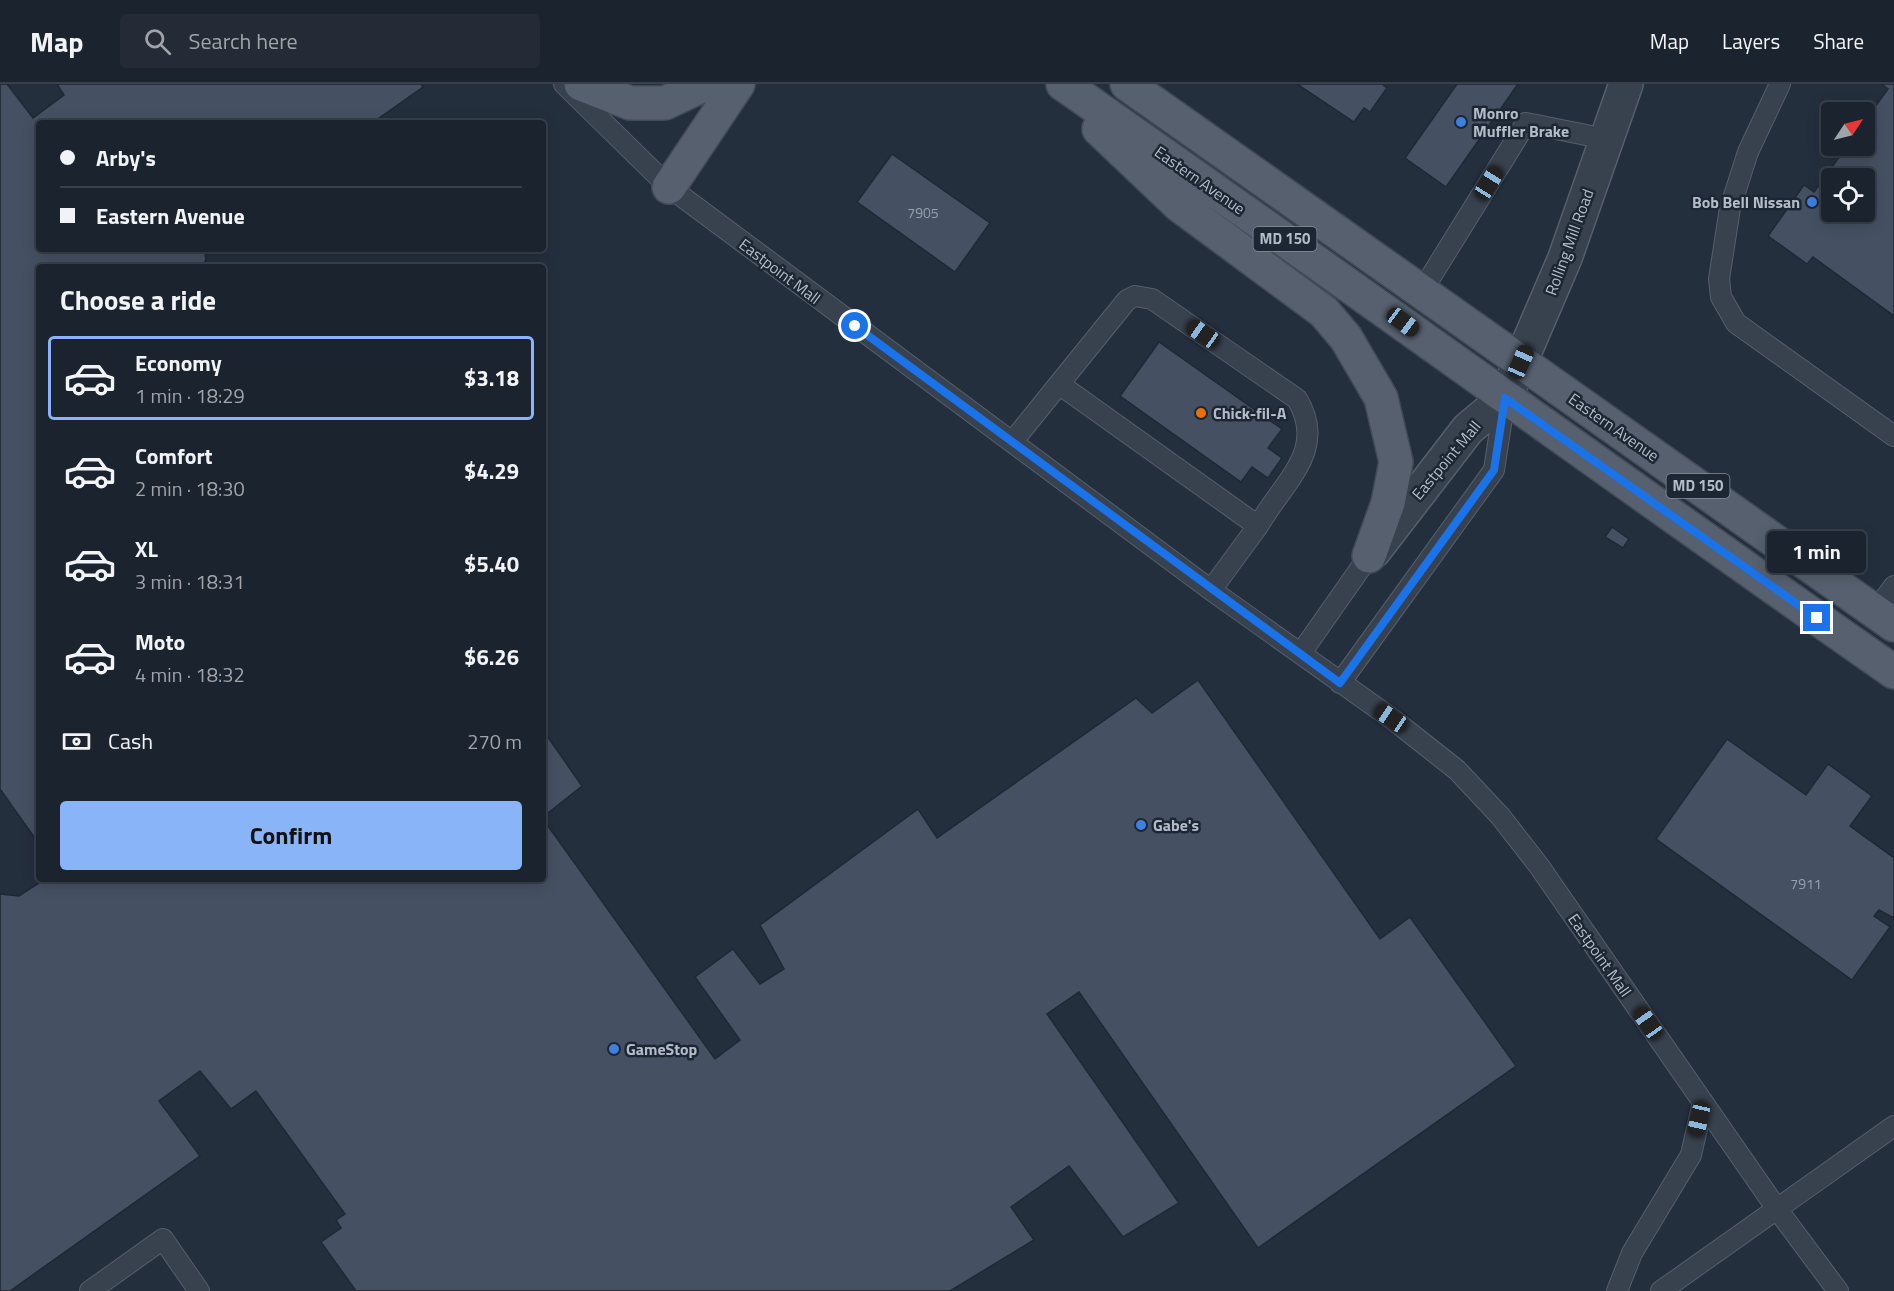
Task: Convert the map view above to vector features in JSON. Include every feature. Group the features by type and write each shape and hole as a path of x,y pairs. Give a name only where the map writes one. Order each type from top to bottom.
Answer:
{"main road":[{"path":"581,84 630,102 665,103 705,84"},
{"path":"669,187 738,84"},
{"path":"1052,84 1179,205 1324,312 1346,338 1382,398 1396,462 1388,503 1369,556"},
{"name":"Eastern Avenue","path":"1063,84 1369,297 1505,398 1894,672"},
{"name":"Eastern Avenue","path":"1127,84 1885,619"}],"street":[{"name":"Rolling Mill Road","path":"1505,398 1580,220 1606,139 1618,88"},
{"name":"Eastpoint Mall","path":"1369,556 1468,429 1505,398"}],"lane":[{"name":"Eastpoint Mall","path":"564,84 669,187 1212,590 1391,718 1457,770 1501,817 1539,866 1778,1209 1838,1291"},
{"path":"1780,84 1748,152 1730,208 1719,279 1721,297 1736,323 1894,436"},
{"path":"1422,291 1526,123 1606,139"},
{"path":"1013,441 1119,307 1135,296 1152,299 1297,399 1307,416 1310,434 1307,450 1258,526 1212,590"},
{"path":"1059,384 1258,526"},
{"name":"Eastpoint Mall","path":"1340,683 1494,470 1505,398"},
{"name":"Eastpoint Mall","path":"1301,653 1369,556"},
{"path":"1885,619 1894,586"},
{"path":"1617,1291 1632,1253 1691,1155 1703,1102"},
{"path":"1661,1291 1894,1126"},
{"path":"90,1291 163,1239 199,1291"}],"building":[{"path":"0,84 7,84 33,118 64,95 57,84 421,84 423,87 376,120 36,120 36,252 205,252 206,259 204,264 36,264 36,840 0,789"},
{"path":"1297,84 1382,84 1387,88 1370,112 1364,108 1354,122"},
{"name":"Monro Muffler Brake","path":"1457,84 1518,84 1446,187 1405,158"},
{"name":"Bob Bell Nissan","path":"1881,84 1894,84 1894,316 1813,257 1807,264 1768,236 1804,185 1814,192 1821,182 1821,222 1875,222 1875,168 1831,168 1840,156 1875,156 1875,107 1888,89"},
{"path":"892,154 990,223 955,272 857,202"},
{"name":"Chick-fil-A","path":"1159,342 1282,429 1268,448 1282,458 1268,478 1252,467 1241,482 1120,396"},
{"path":"1612,527 1629,539 1623,548 1605,537"},
{"path":"1198,680 1380,939 1410,917 1516,1066 1258,1248 1079,992 1047,1014 1179,1203 1123,1237 1069,1166 1011,1207 1034,1240 950,1291 356,1291 321,1242 341,1228 336,1220 345,1214 256,1091 231,1109 200,1071 159,1101 200,1156 10,1291 0,1291 0,894 19,896 40,882 546,882 546,823 715,1059 740,1040 695,977 733,949 760,984 784,969 760,925 918,809 937,838 1136,698 1152,713"},
{"path":"546,734 582,786 546,815"},
{"path":"1727,739 1806,795 1828,764 1872,796 1850,826 1894,858 1894,918 1879,910 1874,916 1890,927 1852,980 1656,839"}],"place":[{"name":"Monro Muffler Brake","path":"1461,122"},
{"name":"Bob Bell Nissan","path":"1812,202"},
{"name":"Chick-fil-A","path":"1201,413"},
{"name":"Gabe's","path":"1141,825"},
{"name":"GameStop","path":"614,1049"}],"route":[{"path":"855,326 1340,683 1494,470 1505,398 1817,618"}]}
